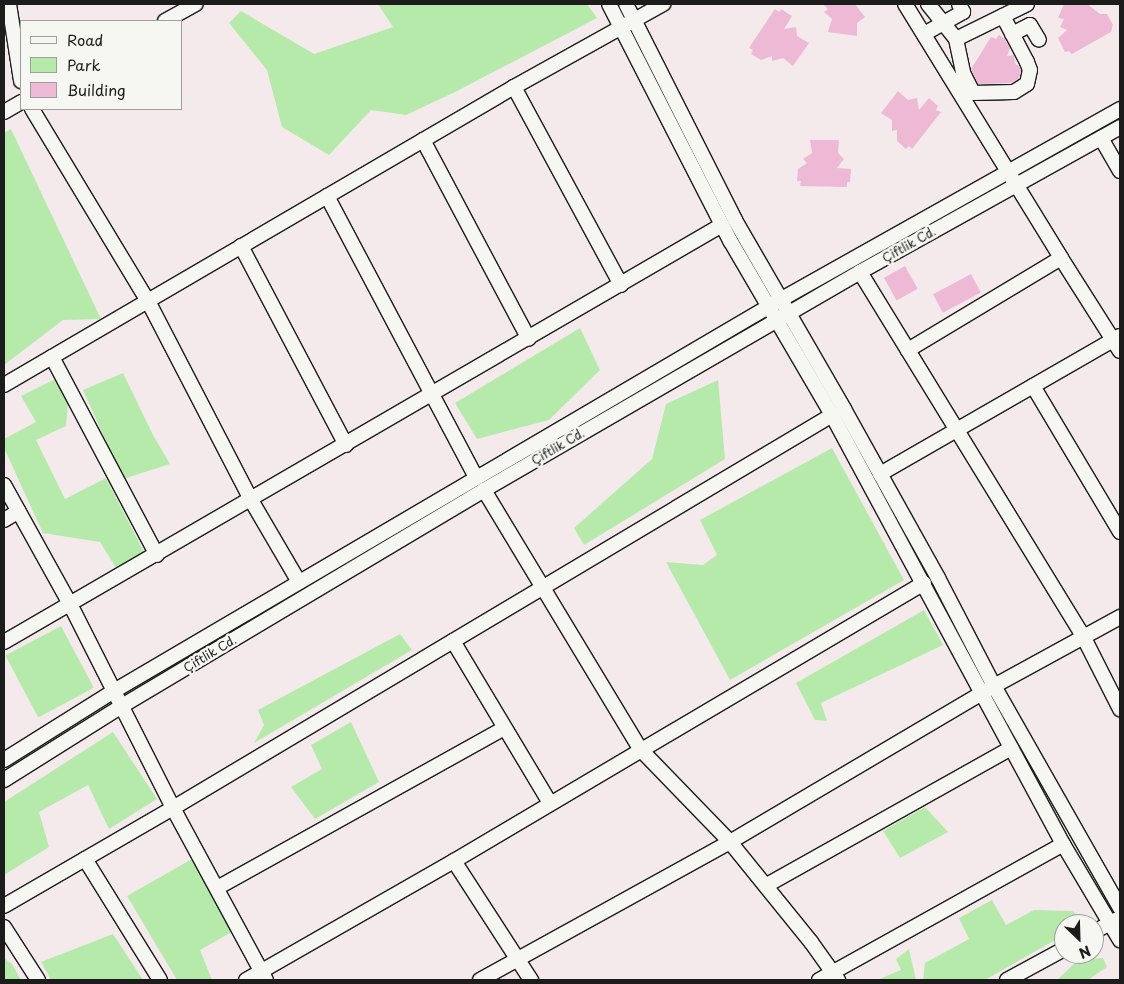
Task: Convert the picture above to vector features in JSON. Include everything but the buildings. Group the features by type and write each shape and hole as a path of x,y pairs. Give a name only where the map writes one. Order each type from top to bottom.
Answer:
{"street":[{"path":"9,4 20,75"},
{"path":"167,20 196,4"},
{"path":"609,4 622,25 722,225 774,303 880,474 938,578 988,690 1011,748 1063,844 1115,921 1120,940"},
{"path":"626,4 635,18 667,89 735,220 774,303"},
{"path":"4,385 514,87 622,25 663,4"},
{"path":"880,474 1033,386 1118,342 1061,258 905,4"},
{"path":"920,28 943,22 963,12 959,4"},
{"path":"956,39 1027,4"},
{"path":"920,28 935,6 943,22 956,39 963,72 973,93 1014,92 1028,84 1030,70 1003,16"},
{"path":"1012,34 1030,25 1038,40"},
{"path":"514,87 621,285"},
{"path":"4,112 20,103"},
{"name":"Çiftlik Cd.","path":"4,760 114,691 774,303 1120,109"},
{"path":"33,110 148,301 251,500 299,582"},
{"name":"Çiftlik Cd.","path":"4,780 122,706 484,490 860,272 1120,127"},
{"path":"1100,138 1120,171"},
{"path":"423,140 529,339"},
{"path":"327,196 476,477"},
{"path":"4,642 529,339 722,225"},
{"path":"241,246 346,445"},
{"path":"908,350 1061,258"},
{"path":"860,272 1084,638 1120,709"},
{"path":"782,317 832,416 924,583 1120,908"},
{"path":"52,357 157,555"},
{"path":"1033,386 1120,532"},
{"path":"4,906 173,808 832,416"},
{"path":"4,484 70,604 173,808 264,976"},
{"path":"484,490 541,588 640,749 730,842 767,886 835,976"},
{"path":"4,520 18,511"},
{"path":"246,980 264,976 640,749 924,583"},
{"path":"480,980 730,842 988,690 1120,617"},
{"path":"453,641 550,803"},
{"path":"217,888 505,728"},
{"path":"767,886 1011,748"},
{"path":"819,980 835,976 1063,844"},
{"path":"85,859 160,980"},
{"path":"454,860 531,980"},
{"path":"4,927 38,980"},
{"path":"1007,980 1054,954"}],"green space":[{"path":"378,4 587,4 597,18 457,91 406,115 371,110 329,155 282,127 267,70 229,23 241,11 314,54 393,27"},
{"path":"11,129 101,319 63,320 4,365 4,133"},
{"path":"580,328 600,370 549,420 477,439 455,403"},
{"path":"123,373 153,435 170,464 123,479 83,390"},
{"path":"55,379 68,404 66,426 36,440 65,499 106,478 145,554 118,571 100,542 43,533 4,448 4,439 36,422 21,396"},
{"path":"718,380 725,459 584,545 574,528 652,459 666,404"},
{"path":"832,448 904,580 730,680 666,562 703,565 717,555 700,520"},
{"path":"924,610 943,645 821,703 827,721 815,720 796,683"},
{"path":"61,626 94,688 38,717 5,656"},
{"path":"400,634 412,650 254,743 264,725 258,710"},
{"path":"351,722 379,782 315,819 291,787 322,769 311,745"},
{"path":"113,732 157,799 109,829 88,785 39,812 49,847 4,875 4,802"},
{"path":"925,807 948,832 900,858 883,831"},
{"path":"192,859 232,932 200,950 212,980 177,980 127,896"},
{"path":"992,900 1006,925 1034,910 1072,911 1076,914 1054,914 1054,941 985,980 923,980 925,963 969,939 959,918"},
{"path":"113,934 143,980 51,980 41,962"},
{"path":"909,949 916,980 877,980 901,970 896,959"},
{"path":"4,958 12,964 21,980 4,980"},
{"path":"1104,960 1107,967 1088,980 1057,980 1074,964 1104,964"}]}
